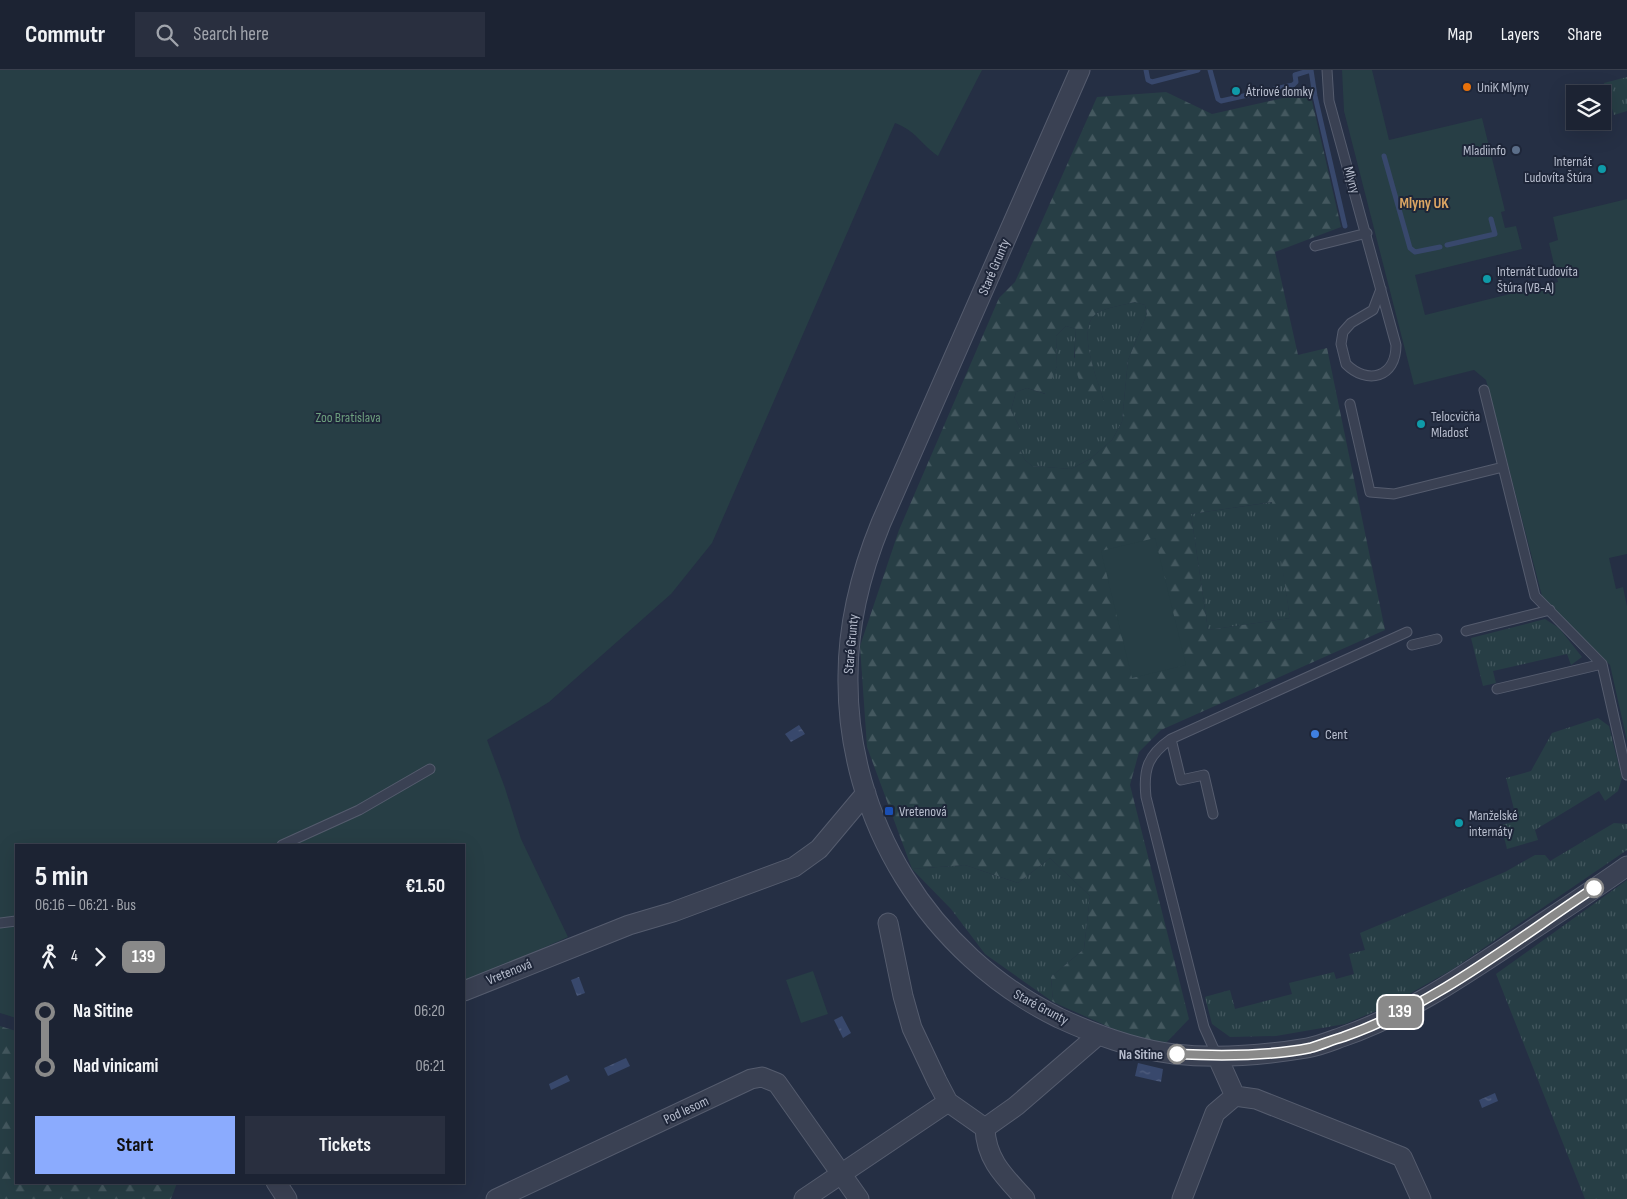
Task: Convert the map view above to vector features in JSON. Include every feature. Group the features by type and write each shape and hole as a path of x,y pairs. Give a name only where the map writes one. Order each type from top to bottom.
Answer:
{"street":[{"name":"Staré Grunty","path":"1080,70 881,523 866,563 854,611 848,677 855,751 866,793 889,851 902,874 933,918 963,952 1010,990 1038,1007 1097,1036 1132,1046 1174,1054 1216,1056 1310,1048 1363,1030 1413,1006 1458,979 1627,866"},
{"name":"Vretenová","path":"465,990 629,925 673,912 794,867 819,848 866,793"},
{"path":"888,923 903,996 912,1028 948,1102 985,1128"},
{"path":"985,1128 1016,1106 1097,1036"},
{"path":"1216,1056 1235,1096"},
{"name":"Pod lesom","path":"496,1199 751,1079 762,1077 777,1083 841,1173"},
{"path":"1182,1199 1214,1113 1235,1096 1256,1099 1402,1156 1421,1199"},
{"path":"804,1199 948,1102"},
{"path":"985,1128 985,1142 994,1164 1025,1199"},
{"path":"841,1173 859,1199"},
{"path":"277,1184 287,1199"}],"lane":[{"name":"Mlyny","path":"1327,70 1329,101 1367,233 1396,345 1396,354 1390,368 1383,374 1374,376 1362,375 1346,364 1341,344 1343,332 1351,323 1373,310 1381,289"},
{"path":"1315,246 1367,233"},
{"path":"1484,390 1535,596 1602,664 1627,775"},
{"path":"1350,404 1370,492 1394,494 1503,467"},
{"path":"1466,631 1550,610"},
{"path":"1216,1056 1204,1027 1146,797 1144,781 1146,769 1158,748 1172,739 1407,632"},
{"path":"1412,645 1437,639"},
{"path":"1497,689 1602,664"},
{"path":"1172,739 1181,780 1204,775 1213,814"},
{"path":"284,844 359,810 430,769"},
{"path":"0,923 15,921"}],"green space":[{"name":"Zoo Bratislava","path":"0,70 982,70 938,156 913,134 895,123 712,543 671,594 549,702 487,740 521,839 568,937 465,983 465,844 15,844 15,1018 0,1013"},
{"path":"1342,70 1372,70 1389,140 1482,118 1505,211 1501,212 1505,228 1516,226 1522,249 1415,275 1425,315 1558,282 1549,243 1558,240 1553,217 1627,199 1627,554 1609,558 1616,589 1623,587 1627,606 1627,741 1610,665 1543,600 1486,380 1474,370 1414,385 1344,111"},
{"path":"1627,77 1627,111 1614,115 1611,105 1611,85 1605,85 1604,83"},
{"path":"1166,92 1212,114 1310,92 1341,227 1275,252 1298,355 1327,348 1385,630 1161,730 1139,752 1130,785 1189,1019 1164,1045 1138,1040 1053,1002 1051,977 1084,949 1090,896 1050,858 1018,883 965,865 912,869 867,747 860,646 899,530 999,298 1015,282 1097,97","holes":["1135,302 1145,305 1147,314 1128,360 1122,422 1112,440 1090,459 1071,469 1032,466 1025,460 1020,450 1020,428 1011,410 1016,392 1027,388 1046,394 1057,366 1056,336 1066,326 1076,329 1075,359 1078,377 1082,386 1094,401 1104,401 1090,355 1088,330 1091,320 1101,311","1272,502 1290,618 1208,630 1191,514"]},
{"path":"1135,302 1145,305 1147,314 1128,360 1122,422 1112,440 1090,459 1071,469 1032,466 1025,460 1020,450 1020,428 1011,410 1016,392 1027,388 1045,394 1057,366 1056,336 1066,326 1076,329 1074,357 1104,401 1090,355 1088,330 1091,320 1101,311"},
{"path":"1273,502 1290,618 1208,630 1191,514"},
{"path":"1155,538 1186,665 1132,678 1101,551"},
{"path":"1545,619 1559,628 1582,657 1571,665 1567,654 1493,671 1496,683 1483,686 1471,638"},
{"path":"1598,718 1609,726 1622,778 1618,791 1605,801 1599,791 1535,830 1538,840 1507,849 1501,825 1517,821 1506,778 1531,771 1552,733"},
{"path":"1614,823 1627,824 1627,850 1453,969 1390,1005 1345,1024 1276,1036 1230,1037 1212,1024 1205,997 1230,990 1235,1009 1292,994 1289,983 1334,972 1336,979 1354,974 1349,954 1365,950 1360,933 1505,872 1535,855 1545,855 1550,861"},
{"path":"1050,858 1090,896 1084,949 1051,977 1053,1002 985,954 951,909 912,869 965,865 1018,883"},
{"path":"1627,880 1627,1199 1585,1199 1496,974"},
{"path":"813,971 828,1014 801,1023 786,980"},
{"path":"0,1026 15,1031 15,1184 177,1184 171,1199 0,1199"}],"water":[{"path":"799,725 805,734 791,742 785,734"},
{"path":"579,977 585,993 577,996 571,980"},
{"path":"842,1016 851,1033 843,1038 834,1020"},
{"path":"626,1058 630,1066 608,1076 604,1068"},
{"path":"1138,1063 1163,1069 1161,1082 1135,1076"},
{"path":"567,1075 570,1081 551,1090 549,1084"},
{"path":"1495,1093 1498,1101 1482,1108 1479,1100"}],"waterway":[{"path":"1146,70 1148,80 1152,82 1198,70"},
{"path":"1210,70 1218,99 1221,101 1293,85 1296,82 1295,75 1311,70 1315,96 1345,226"},
{"path":"1384,156 1410,248 1415,252 1440,247"},
{"path":"1447,245 1495,234 1491,219"}],"bus line":[{"name":"139","path":"1177,1054 1216,1056 1310,1048 1363,1030 1413,1006 1458,979 1594,888"}],"place":[{"name":"UniK Mlyny","path":"1467,87"},
{"name":"Átriové domky","path":"1236,91"},
{"name":"Mladiinfo","path":"1516,150"},
{"name":"Internát Ľudovíta Štúra","path":"1602,169"},
{"name":"Internát Ľudovíta Štúra (VB-A)","path":"1487,279"},
{"name":"Telocvičňa Mladosť","path":"1421,424"},
{"name":"Cent","path":"1315,734"},
{"name":"Vretenová","path":"889,811"},
{"name":"Manželské internáty","path":"1459,823"},
{"name":"Na Sitine","path":"1177,1054"}],"district":[{"name":"Mlyny UK","path":"1424,203"}]}
